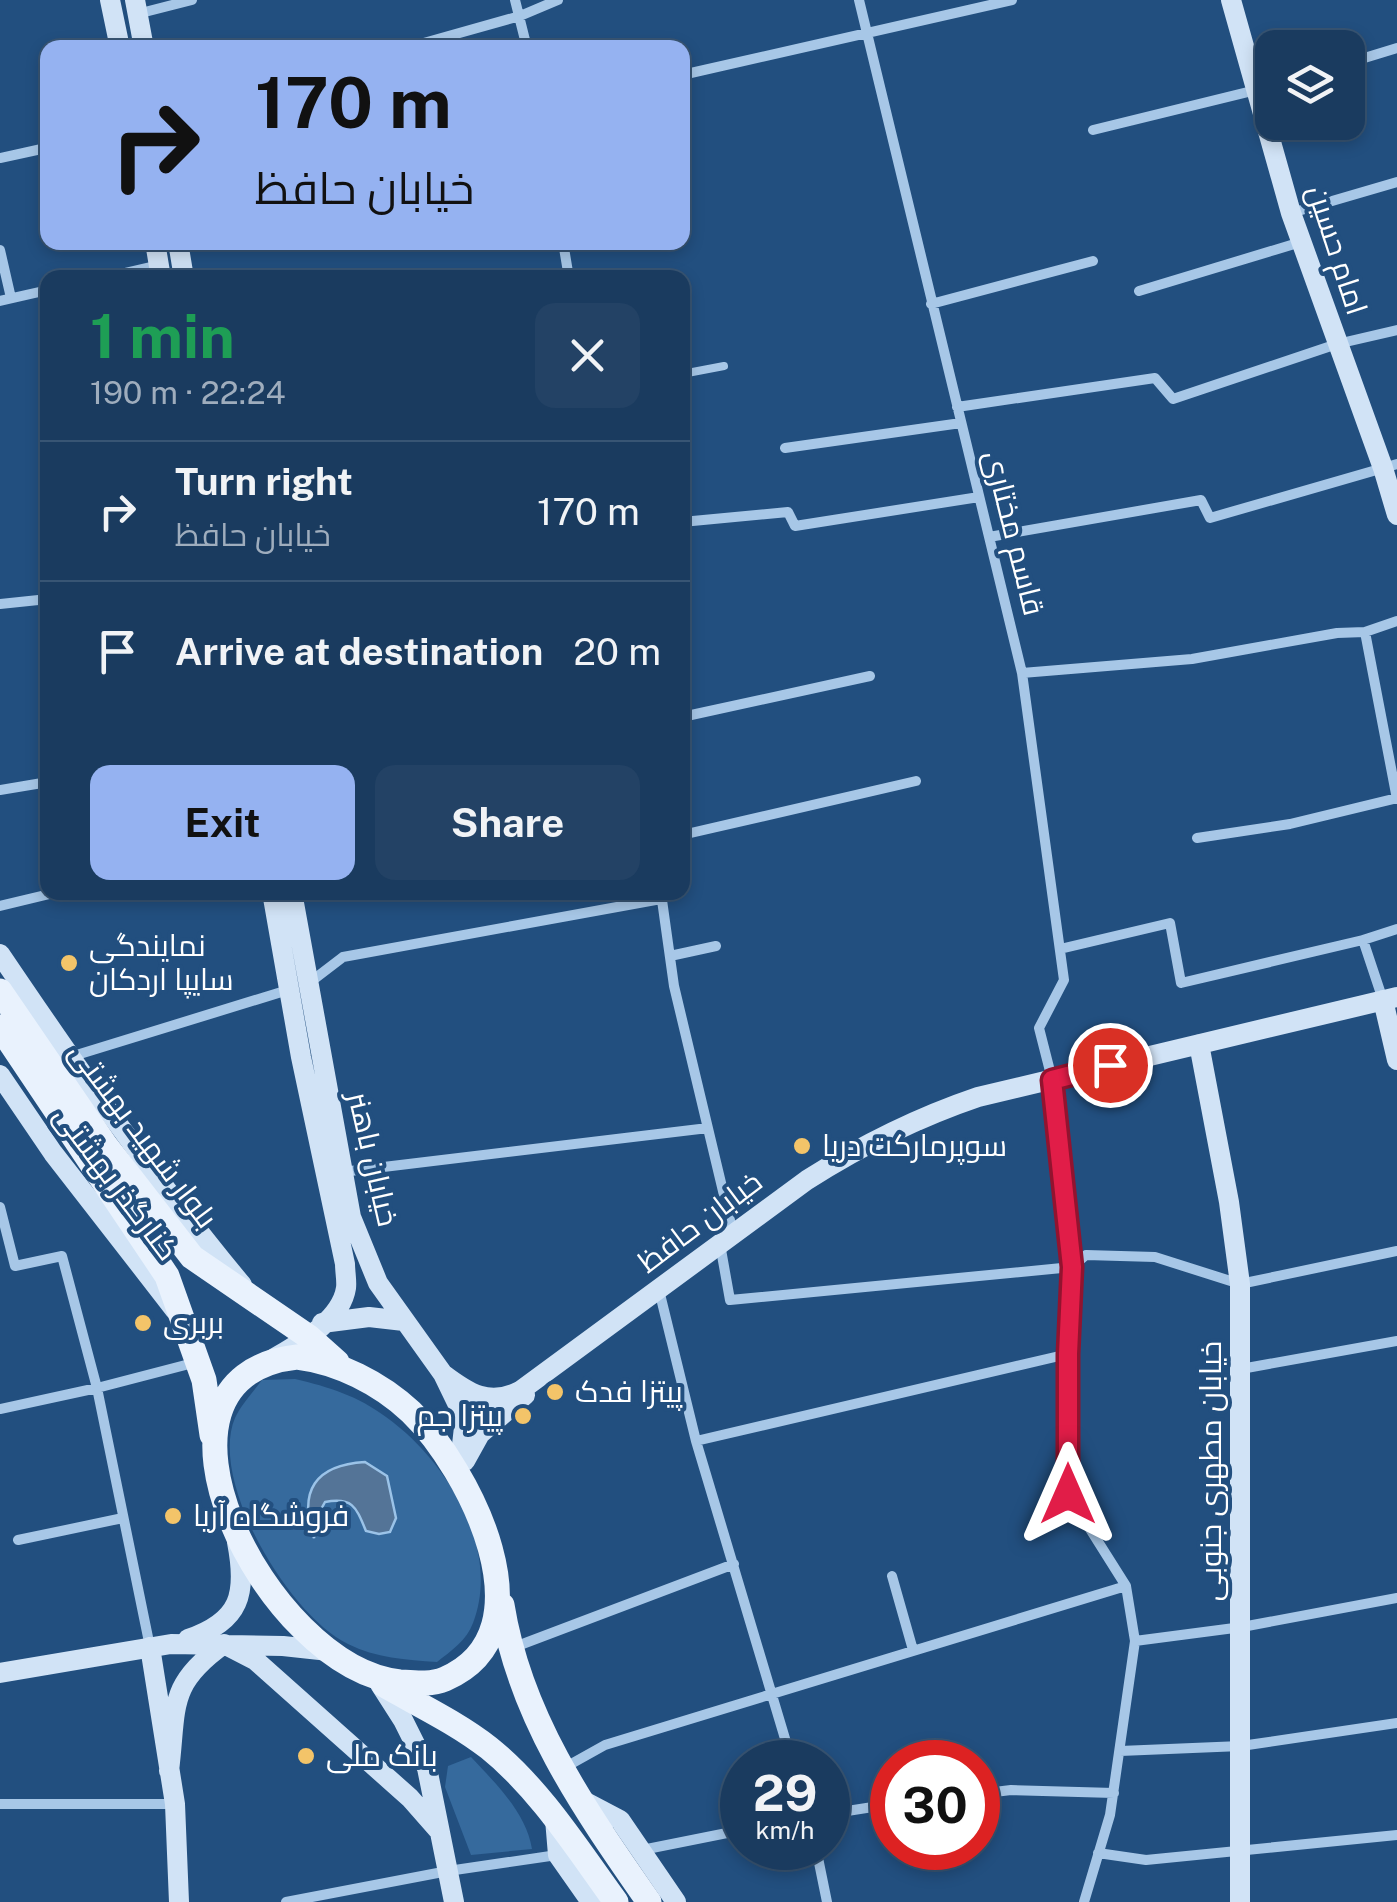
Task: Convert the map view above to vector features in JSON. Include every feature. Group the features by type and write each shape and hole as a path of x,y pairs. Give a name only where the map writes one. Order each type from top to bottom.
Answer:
{"main road":[{"path":"110,0 118,40"},
{"name":"امام حسین","path":"1231,0 1255,64"},
{"path":"136,7 142,40"},
{"name":"امام حسین","path":"1275,140 1291,213 1336,344 1390,466 1397,516"},
{"name":"خیابان باهنر","path":"274,900 299,986 351,1216 378,1283 442,1374 464,1427 459,1472"},
{"name":"خیابان باهنر","path":"293,900 299,986 345,1264 346,1290 337,1308 316,1330"},
{"name":"کنارگذر بهشتی","path":"0,954 176,1206 252,1298"},
{"name":"بلوار شهید بهشتی","path":"0,990 106,1146 192,1257 281,1318 316,1330 348,1372"},
{"path":"1390,999 1397,1060"},
{"name":"خیابان حافظ","path":"442,1374 469,1394 496,1400 520,1391 806,1180 892,1130 978,1098 1390,999"},
{"name":"بلوار شهید بهشتی","path":"0,1028 166,1276 204,1380 216,1467"},
{"name":"خیابان مطهری جنوبی","path":"1199,1044 1240,1284 1240,1902"},
{"name":"کنارگذر بهشتی","path":"0,1075 53,1153 186,1324"},
{"path":"404,1321 369,1318 316,1330 250,1370 234,1386 216,1435 222,1500 253,1568 300,1628 329,1652 489,1748 555,1819 616,1902"},
{"path":"272,1360 324,1360 383,1389 411,1412 459,1472 489,1540 520,1683 546,1742 649,1902"},
{"name":"خیابان حافظ","path":"459,1472 480,1434 563,1361"},
{"path":"172,1644 214,1630 236,1606 242,1566 236,1536"},
{"path":"368,1676 415,1684 440,1681 461,1670 477,1654 490,1632 496,1605 496,1572"},
{"path":"0,1673 172,1644 329,1652"},
{"path":"170,1770 183,1680 196,1664 224,1644"},
{"path":"224,1644 256,1660 410,1798 440,1831"},
{"path":"150,1647 174,1804 179,1902"},
{"path":"368,1676 404,1720 426,1768 454,1902"},
{"path":"582,1800 620,1820 676,1902"},
{"path":"555,1819 558,1855 592,1902"}],"street":[{"path":"136,7 192,0"},
{"path":"516,0 525,40"},
{"path":"434,40 520,16 558,0"},
{"name":"قاسم مختاری","path":"859,0 1022,673 1064,980 1039,1028 1052,1080 1072,1267 1068,1494 1126,1586"},
{"path":"690,73 1012,0"},
{"path":"1365,58 1397,48"},
{"path":"1094,130 1255,90"},
{"path":"0,158 40,149"},
{"path":"1291,213 1397,182"},
{"path":"1139,291 1301,242"},
{"path":"0,250 6,300 40,292"},
{"path":"931,304 1093,261"},
{"path":"957,407 1155,378 1173,399 1336,344 1397,330"},
{"path":"785,448 961,423"},
{"path":"989,537 1202,500 1210,518 1390,466"},
{"path":"690,521 788,512 795,526 979,497"},
{"path":"0,604 40,600"},
{"path":"1022,673 1192,660 1338,632 1364,632 1397,622"},
{"path":"1197,838 1290,824 1397,799 1364,632"},
{"path":"690,715 870,676"},
{"path":"690,834 916,781"},
{"path":"0,790 40,783"},
{"path":"0,906 40,896"},
{"path":"70,1057 299,986 343,957 640,900"},
{"path":"662,900 727,1239 730,1300 1072,1267 1086,1256 1154,1258 1240,1284 1397,1251"},
{"path":"1060,949 1170,923 1181,983 1397,929"},
{"path":"1363,940 1390,999"},
{"path":"670,956 716,946"},
{"path":"342,1172 708,1128"},
{"path":"0,1207 14,1266 62,1256 97,1388 150,1647"},
{"path":"659,1290 696,1441 785,1740"},
{"path":"1240,1369 1397,1340"},
{"path":"696,1441 1068,1354"},
{"path":"0,1409 198,1362"},
{"path":"18,1540 123,1518"},
{"path":"511,1648 734,1564"},
{"path":"892,1576 913,1650"},
{"path":"562,1768 605,1745 1126,1586 1134,1641 1120,1751 1114,1793 1084,1902"},
{"path":"1134,1641 1242,1627 1397,1598"},
{"path":"1120,1751 1242,1746 1397,1723"},
{"path":"1000,1791 1114,1793"},
{"path":"0,1804 174,1804"},
{"path":"640,1850 720,1834"},
{"path":"1098,1853 1146,1860 1397,1834"},
{"path":"286,1902 558,1855"},
{"path":"821,1870 828,1902"}],"lane":[{"path":"690,372 724,366"}],"shaded area":[{"path":"295,1379 343,1393 386,1417 429,1456 463,1508 480,1565 480,1594 467,1635 437,1662 369,1652 325,1629 302,1606 260,1544 233,1476 230,1445 235,1418 262,1380"},
{"path":"365,1462 387,1476 396,1518 390,1532 366,1531 352,1506 334,1501 325,1502 314,1538 308,1507 315,1484 334,1469"},
{"path":"471,1757 516,1810 532,1849 471,1855 445,1787 448,1766"}],"place":[{"name":"نمایندگی سایپا اردکان","path":"69,963"},
{"name":"سوپرمارکت دریا","path":"802,1146"},
{"name":"بربری","path":"143,1323"},
{"name":"پیتزا فدک","path":"555,1392"},
{"name":"پیتزا جم","path":"523,1416"},
{"name":"فروشگاه آریا","path":"173,1516"},
{"name":"بانک ملی","path":"306,1756"}],"route":[{"path":"1068,1494 1072,1267 1052,1080 1110,1065"}]}
